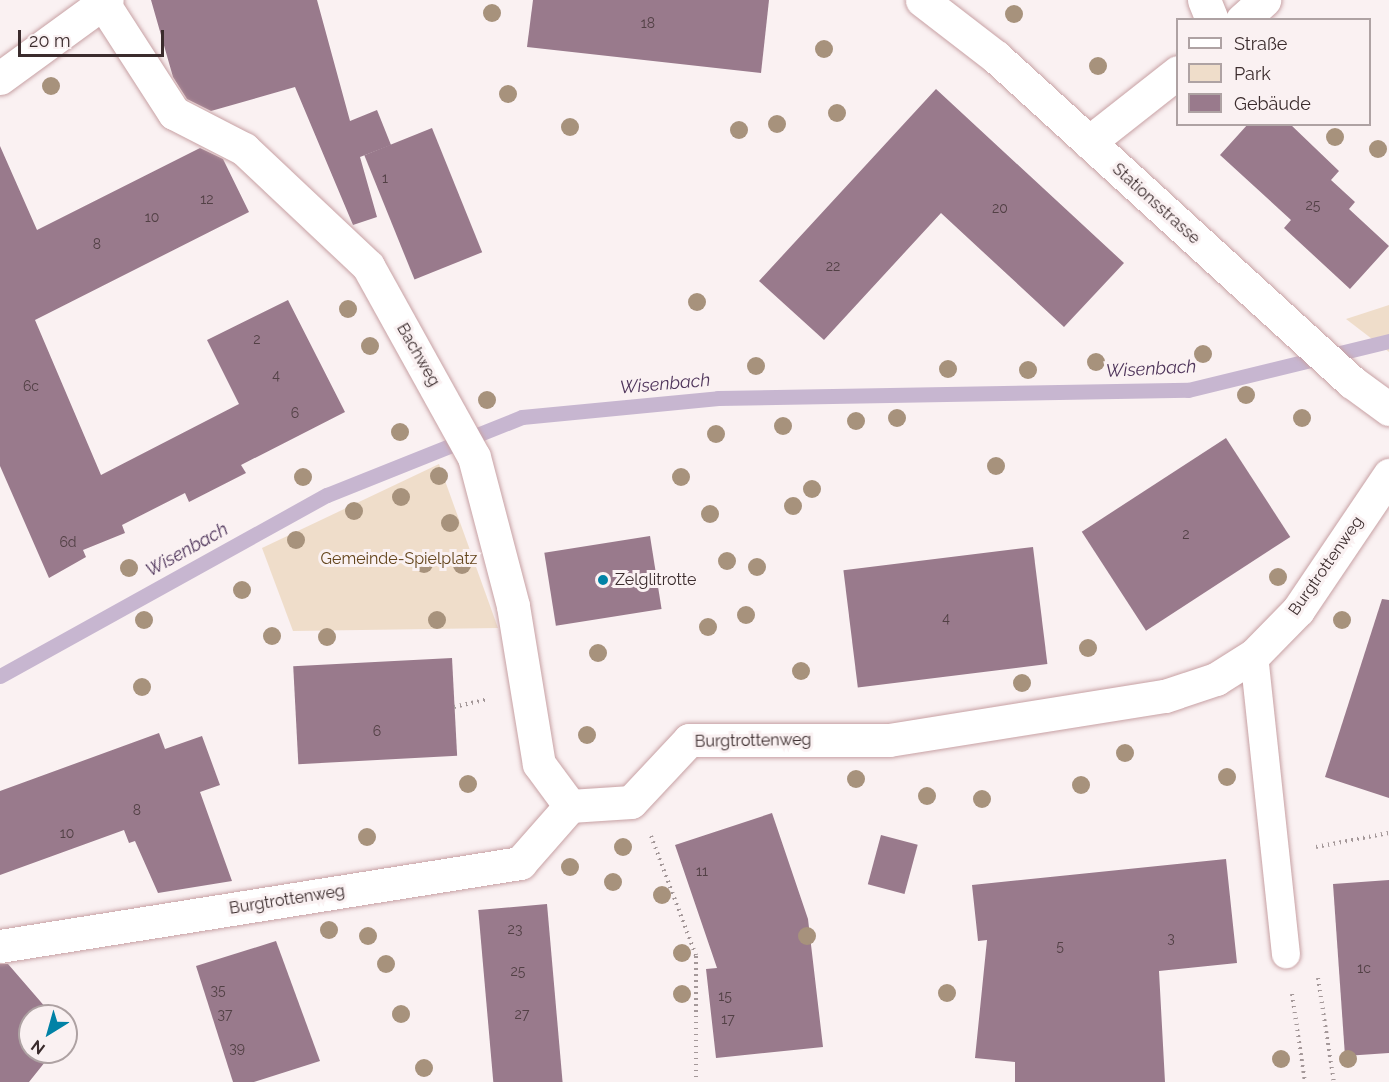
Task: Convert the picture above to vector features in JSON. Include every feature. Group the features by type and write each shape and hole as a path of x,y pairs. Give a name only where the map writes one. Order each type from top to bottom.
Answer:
{"street":[{"name":"Stationsstrasse","path":"922,0 996,57 1297,333 1352,382 1389,409"},
{"path":"1204,0 1211,18"},
{"path":"1244,18 1264,0"},
{"path":"0,78 105,2"},
{"name":"Bachweg","path":"105,2 174,113 244,149 368,266 474,457 513,606 539,764 570,806"},
{"path":"1089,142 1176,74"},
{"name":"Burgtrottenweg","path":"631,802 689,740 889,740 1165,696 1216,679 1254,656 1298,610 1389,475"},
{"path":"570,806 631,802"},
{"name":"Burgtrottenweg","path":"0,946 520,863 570,806"}],"lane":[{"path":"1254,656 1286,954"}],"path":[{"path":"631,802 658,847 696,956 696,1082"},
{"path":"1286,954 1305,1082"}],"green space":[{"path":"1389,305 1389,352 1346,319"},
{"name":"Gemeinde-Spielplatz","path":"439,464 498,628 293,631 262,548"}],"building":[{"path":"151,0 317,0 350,121 377,110 391,145 360,157 377,217 353,225 295,87 211,111 187,99 173,77"},
{"path":"533,0 769,0 761,73 527,47"},
{"path":"936,89 1124,263 1064,327 941,213 824,340 759,281"},
{"path":"1246,126 1292,126 1339,171 1331,180 1355,202 1349,209 1389,246 1350,289 1284,228 1291,220 1220,155"},
{"path":"432,128 482,252 415,280 364,155"},
{"path":"0,146 37,230 200,148 223,159 249,212 35,320 101,475 239,404 207,340 288,300 345,412 241,465 246,473 189,502 185,493 122,525 125,533 83,550 86,557 49,578 0,466"},
{"path":"1226,438 1290,537 1146,631 1082,532"},
{"name":"Zelglitrotte","path":"650,536 662,609 556,626 544,553"},
{"path":"1033,547 1047,664 858,687 843,570"},
{"path":"1382,599 1389,600 1389,798 1325,777"},
{"path":"452,658 457,756 298,764 293,666"},
{"path":"159,733 165,749 202,736 220,785 200,792 232,881 158,893 135,841 129,843 124,830 0,875 0,791"},
{"path":"772,813 808,919 823,1047 716,1058 706,969 717,968 675,845"},
{"path":"881,835 918,845 905,894 868,884"},
{"path":"1226,859 1237,963 1159,971 1165,1082 1015,1082 1015,1062 975,1058 987,940 978,941 972,885"},
{"path":"1389,880 1389,1053 1345,1056 1333,884"},
{"path":"547,904 563,1082 493,1082 478,910"},
{"path":"276,941 320,1061 254,1082 233,1082 196,966"},
{"path":"0,964 8,964 43,1004 18,1004 18,1064 43,1064 29,1082 0,1082"}],"waterway":[{"name":"Wisenbach","path":"0,676 327,495 522,417 718,398 1188,390 1389,341"}],"place":[{"name":"Zelglitrotte","path":"603,580"}]}
